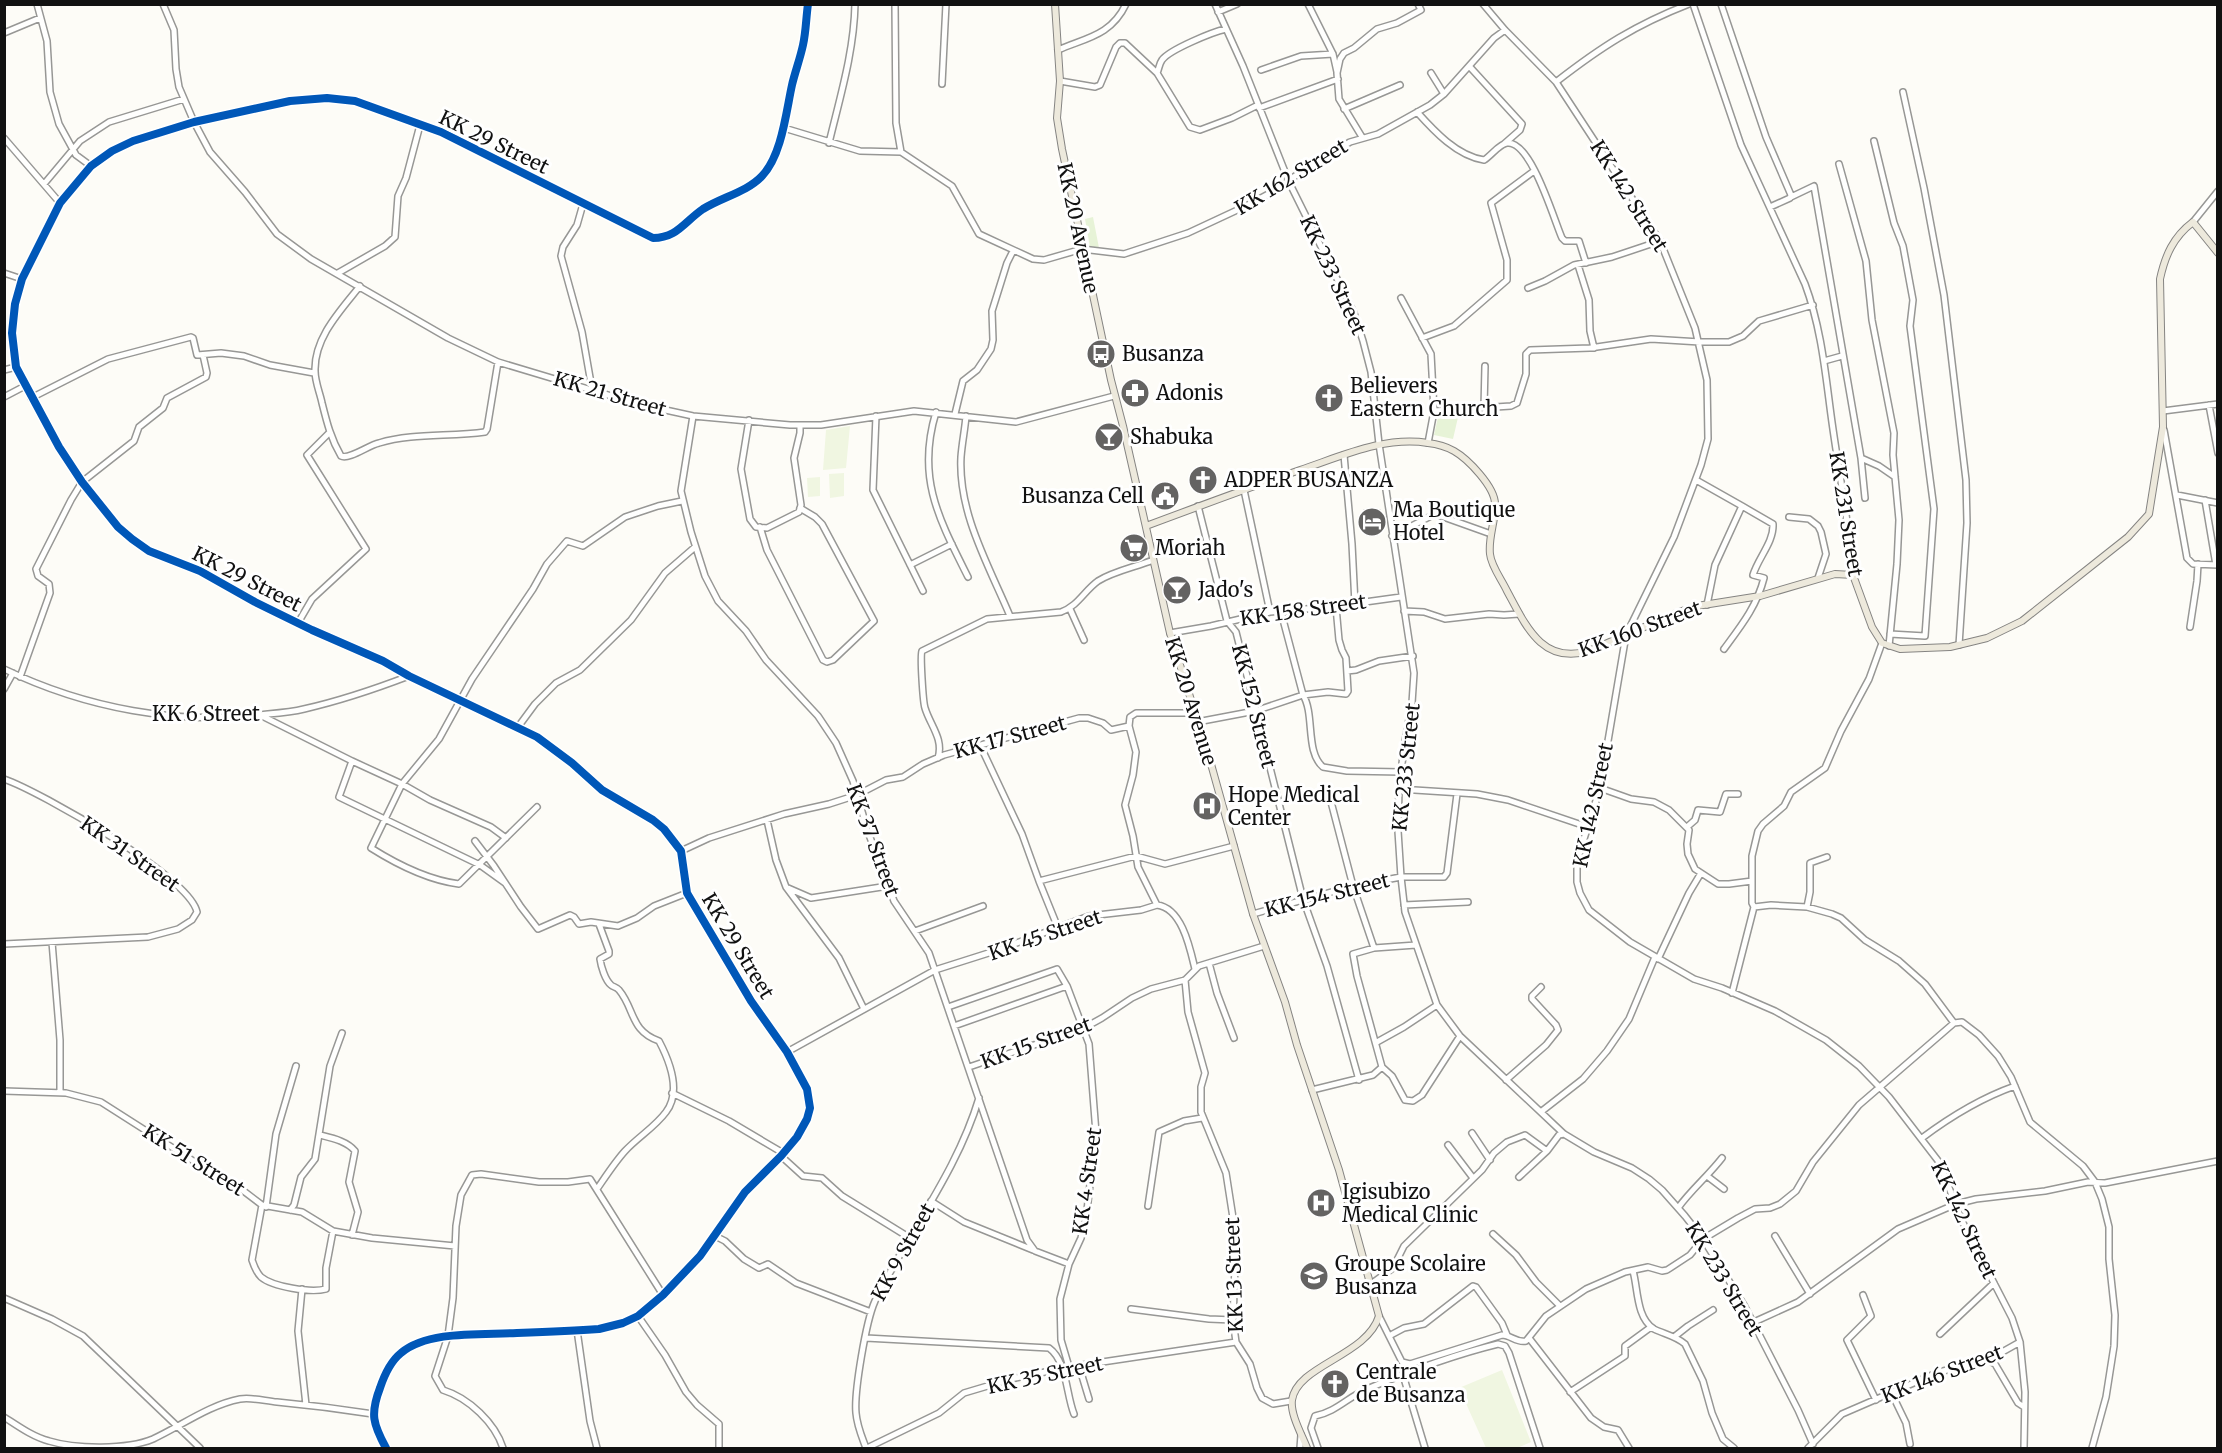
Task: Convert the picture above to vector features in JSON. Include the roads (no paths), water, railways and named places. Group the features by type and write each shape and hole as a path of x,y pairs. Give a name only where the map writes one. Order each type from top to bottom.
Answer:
{"main road":[{"name":"KK 20 Avenue","path":"1055,4 1060,81 1057,118 1082,249 1114,396 1170,633 1253,914 1285,1002 1342,1181 1379,1316"},
{"path":"1886,644 1899,649 1959,645 1987,638 2022,621 2104,557 2145,520 2151,506 2163,427 2160,279 2168,251 2178,235 2193,222 2217,253"},
{"name":"KK 160 Street","path":"1146,526 1379,444 1428,443 1455,452 1488,484 1496,506 1491,534 1492,561 1531,631 1542,644 1553,651 1567,655 1589,651 1679,612 1707,604 1760,596 1835,574 1853,575"},
{"name":"KK 231 Street","path":"1853,575 1872,627 1886,644"},
{"path":"1307,1449 1292,1401 1300,1383 1364,1340 1375,1329 1379,1316"}],"street":[{"path":"37,4 47,41 50,92 59,124 73,150 91,166"},
{"name":"KK 21 Street","path":"164,4 174,30 179,87 194,122 210,152 277,234 311,259 448,338 498,362 638,404 693,417 800,426 914,411 1016,422 1114,396"},
{"name":"KK 29 Street","path":"373,1414 381,1383 395,1359 401,1353 424,1342 448,1336 578,1330 610,1326 638,1316 663,1295 700,1256 745,1192 782,1155 802,1129 810,1108 807,1089 787,1052 751,1001 687,893 681,851 664,829 653,820 602,790 572,763 518,727 409,676 383,661 298,623 200,571 149,551 118,527 82,482 59,447 16,367 12,333 15,304 22,279 60,203 91,166 112,151 133,141 194,122 290,101 327,98 355,101 441,132 653,238 665,238 704,209 751,185 763,175 772,162 784,128 803,43 808,4"},
{"path":"829,143 849,63 855,27 855,4"},
{"path":"895,4 896,123 901,152"},
{"path":"942,84 946,4"},
{"path":"1058,50 1094,37 1116,19 1126,4"},
{"name":"KK 233 Street","path":"1215,4 1289,182 1354,313 1371,372 1401,597 1413,656 1413,695 1399,789 1398,831 1401,877 1404,904 1437,1005 1460,1036 1564,1134 1594,1152 1632,1168 1649,1179 1678,1208 1703,1239 1754,1322 1810,1446"},
{"path":"1218,12 1237,4"},
{"path":"1308,4 1333,54 1339,99 1362,137"},
{"path":"1337,76 1340,59 1344,53 1354,48 1377,29 1421,10 1418,4"},
{"name":"KK 142 Street","path":"1483,4 1556,82 1660,241 1700,342 1707,380 1708,439 1696,480 1670,546 1626,635 1600,788 1577,861 1576,873 1580,893 1589,910 1613,930 1657,958 1694,979 1775,1011 1826,1040 1880,1086 1922,1138 1939,1162 1962,1221 2012,1318 2020,1342 2025,1392 2024,1449"},
{"path":"1556,82 1587,57 1617,38 1650,20 1691,4"},
{"name":"KK 231 Street","path":"1691,4 1741,145 1813,305 1824,361 1849,531 1853,575"},
{"path":"1721,4 1766,137 1791,197"},
{"path":"4,33 40,18"},
{"path":"1157,73 1162,59 1170,53 1204,36 1226,29"},
{"name":"KK 162 Street","path":"1082,249 1130,254 1203,227 1248,206 1289,182 1321,158 1362,137 1378,134 1444,94 1494,38 1505,30"},
{"path":"1060,81 1095,87 1100,85 1116,47 1120,43 1125,43 1157,73 1190,127 1197,131 1337,76"},
{"path":"1261,70 1301,56 1333,54"},
{"path":"1417,112 1444,140 1473,157 1484,160 1520,130 1522,124 1470,66"},
{"path":"1431,73 1444,94"},
{"path":"1344,109 1400,85"},
{"path":"1903,92 1944,295 1966,480 1967,523 1959,645"},
{"path":"44,184 80,141 109,122 184,99"},
{"path":"338,273 385,246 395,237 398,196 406,177 420,125"},
{"path":"784,128 860,151 901,152 952,186 979,234 1013,251 1033,259 1044,260 1082,249"},
{"path":"4,138 60,203"},
{"path":"1874,141 1902,246 1913,300 1910,326 1934,509 1925,636 1890,634"},
{"path":"1503,144 1508,143 1518,147 1544,188 1546,200 1562,238 1565,241 1579,241 1586,263"},
{"path":"1732,993 1754,907 1752,903 1752,856 1758,831 1784,806 1789,794 1825,768 1890,634 1899,520 1894,433 1872,320 1866,261 1839,164"},
{"path":"1422,338 1454,326 1507,280 1507,260 1491,203 1534,171"},
{"path":"1770,207 1814,186 1861,458 1865,498"},
{"path":"2193,222 2217,191"},
{"path":"583,204 577,225 563,247 561,256 582,332 592,389"},
{"path":"1528,288 1578,264 1612,257 1660,241"},
{"path":"955,414 963,381 977,370 991,350 992,311 1013,251"},
{"path":"1578,264 1589,300 1590,332 1594,348"},
{"path":"4,273 22,279"},
{"path":"360,286 339,312 319,343 316,353 315,373 329,433 341,456 345,458 363,448 403,436 484,432 487,429 498,362"},
{"path":"1401,298 1432,358 1434,411 1428,443"},
{"path":"1434,411 1511,406 1517,403 1526,374 1526,354 1530,350 1594,348 1651,339 1700,342 1735,341 1759,321 1813,305"},
{"path":"31,398 108,359 187,337 193,338 197,355 221,353 244,356 270,365 315,373"},
{"path":"20,677 50,593 50,584 38,576 36,569 71,500 82,482 134,441 140,427 163,408 167,398 206,377 203,355"},
{"path":"1824,361 1842,356"},
{"path":"1484,408 1485,366"},
{"path":"4,370 16,367"},
{"path":"4,397 25,387"},
{"path":"2163,411 2217,404"},
{"path":"2210,405 2217,453"},
{"path":"936,412 929,437 928,464 932,494 951,544 968,577"},
{"path":"876,416 873,490 923,591"},
{"path":"966,416 961,458 963,488 969,518 1010,616"},
{"name":"KK 37 Street","path":"693,417 681,483 682,501 695,548 714,596 746,631 766,660 829,730 847,768 894,901 926,948 935,970 1027,1240 1035,1251"},
{"path":"749,420 741,469 750,519 756,527 767,528 799,512 794,458 800,426"},
{"path":"2163,427 2187,558 2189,562 2217,565 2205,500"},
{"path":"298,623 312,599 366,549 307,455 329,433"},
{"path":"1344,455 1355,604"},
{"path":"1861,458 1880,466 1895,477"},
{"path":"1696,480 1773,524 1773,530 1764,552 1757,561 1753,575 1764,578 1760,596 1724,649"},
{"path":"1245,490 1270,612"},
{"path":"2177,495 2217,503"},
{"path":"537,807 459,884 444,882 396,863 371,848 402,784 439,739 460,700 548,564 565,543 570,542 583,546 625,518 658,506 682,501"},
{"name":"KK 152 Street","path":"1198,506 1227,621 1236,632 1304,900 1327,966 1359,1080"},
{"path":"1707,604 1715,565 1742,506"},
{"path":"760,527 766,550 823,660 833,660 874,621 822,524 800,508"},
{"path":"1392,536 1436,514 1491,534"},
{"path":"1789,517 1809,519 1821,532 1826,554 1818,578"},
{"path":"910,565 951,544"},
{"path":"518,727 535,704 556,683 580,669 631,620 665,573 695,548"},
{"path":"938,758 940,746 923,701 921,652 987,619 1061,612 1070,609 1089,588 1102,579 1153,560"},
{"path":"2190,627 2198,581 2198,564"},
{"name":"KK 158 Street","path":"1170,633 1270,612 1336,607 1401,597"},
{"path":"1197,722 1255,711 1303,695 1328,692 1347,693 1346,658 1339,640 1336,607"},
{"path":"1070,609 1084,640"},
{"path":"1404,611 1424,612 1444,619 1489,614 1520,614"},
{"path":"1281,612 1303,695 1308,705 1311,735 1320,765 1347,771 1401,772"},
{"path":"1347,671 1379,661 1413,656"},
{"name":"KK 6 Street","path":"4,669 61,693 143,714 241,718 303,710 409,676"},
{"path":"4,689 14,674"},
{"path":"1194,713 1136,713 1130,717 1136,753 1134,774 1125,805 1140,874 1156,905 1163,906 1175,916 1188,941 1195,969"},
{"path":"262,715 430,800 491,827 506,838"},
{"name":"KK 17 Street","path":"681,851 709,837 857,795 886,780 903,777 938,758 980,745 1079,718 1088,718 1103,723 1111,730 1130,726"},
{"path":"980,745 1022,834 1038,881 1058,928"},
{"path":"352,761 339,797 480,865 505,883"},
{"name":"KK 31 Street","path":"4,779 44,796 121,843 184,891 196,909 192,920 164,934 148,937 4,944"},
{"path":"1600,788 1631,799 1654,802 1669,810 1688,827 1687,844 1690,861 1701,873 1718,884 1752,881"},
{"path":"1399,789 1477,794 1508,800 1587,827"},
{"name":"KK 154 Street","path":"1253,914 1353,886 1401,877 1446,875 1456,794"},
{"path":"1688,827 1695,820 1698,810 1720,812 1726,794 1738,794"},
{"path":"1330,798 1353,886 1374,948"},
{"path":"767,820 776,860 786,887 839,958 864,1009"},
{"path":"476,841 538,929 570,915 579,924 591,922 615,926 637,918 654,906 687,893"},
{"path":"1038,881 1136,856 1165,864 1234,846"},
{"path":"1807,907 1810,892 1810,863 1827,856"},
{"path":"1542,1112 1583,1079 1607,1051 1629,1019 1689,893 1701,873"},
{"path":"786,887 811,898 888,886"},
{"path":"1404,904 1468,902"},
{"name":"KK 45 Street","path":"787,1052 935,970 966,962 1096,914 1142,910 1156,905"},
{"path":"1754,907 1771,905 1807,907 1840,918 1865,940 1899,961 1925,984 1954,1023"},
{"path":"915,931 983,906"},
{"path":"597,1189 625,1151 668,1110 672,1093 671,1069 659,1042 648,1038 635,1023 618,988 610,984 604,971 600,959 609,951 599,924"},
{"path":"52,942 60,1040 60,1093"},
{"path":"1416,945 1374,948 1356,952 1352,956 1382,1067 1392,1076 1405,1100 1413,1101 1422,1095 1460,1036"},
{"path":"1185,980 1195,969 1264,946"},
{"path":"1209,963 1217,993 1234,1038"},
{"path":"948,1007 1054,970 1059,971 1067,986 954,1026"},
{"name":"KK 15 Street","path":"969,1067 1084,1028 1132,998 1161,986 1185,980"},
{"name":"KK 13 Street","path":"1185,980 1188,1012 1205,1073 1199,1103 1202,1118 1226,1173 1236,1237 1233,1320 1236,1342 1251,1364 1262,1398 1274,1404 1292,1401"},
{"name":"KK 4 Street","path":"1067,986 1084,1028 1091,1053 1095,1144 1086,1219 1081,1238 1069,1264 1060,1299 1061,1340 1069,1402 1074,1414"},
{"path":"1506,1080 1546,1045 1558,1030 1532,999 1541,987"},
{"path":"1377,1042 1404,1028 1437,1005"},
{"path":"1379,1316 1402,1362 1410,1364 1507,1335 1522,1342 1529,1338 1546,1316 1593,1285 1620,1274 1648,1267 1667,1270 1690,1255 1703,1239 1748,1212 1775,1207 1791,1195 1813,1162 1850,1116 1880,1086 1954,1023 1962,1022 1979,1035 1998,1056 2015,1086 2030,1122 2083,1166 2095,1182 2102,1199 2109,1227 2115,1315 2110,1376 2103,1413 2092,1449"},
{"path":"290,1210 294,1205 301,1176 315,1159 330,1066 342,1034"},
{"path":"296,1066 276,1134 264,1206 310,1215 333,1231 352,1235 455,1246"},
{"path":"1312,1090 1359,1080 1373,1075 1382,1067"},
{"path":"1922,1138 1989,1096 2015,1086"},
{"name":"KK 51 Street","path":"4,1091 80,1095 101,1102 246,1193 264,1206 252,1254 255,1266 262,1278 268,1281 302,1289"},
{"path":"672,1093 729,1120 782,1155 803,1176 822,1178 842,1196 910,1238"},
{"name":"KK 9 Street","path":"867,1449 857,1420 855,1396 871,1312 955,1160 979,1098"},
{"path":"1148,1206 1159,1132 1184,1121 1202,1118"},
{"path":"1472,1133 1490,1160"},
{"path":"1519,1177 1559,1135 1564,1134"},
{"path":"320,1135 336,1139 355,1151 349,1184 358,1212 352,1235"},
{"path":"1371,1284 1393,1268 1404,1246 1473,1178 1494,1153 1507,1143 1525,1135 1546,1151"},
{"path":"1448,1145 1473,1178"},
{"path":"1678,1208 1722,1158"},
{"path":"1754,1322 1783,1310 1810,1294 1893,1232 1956,1204 1976,1198 2045,1191 2095,1182 2105,1183 2217,1161"},
{"path":"503,1449 501,1441 483,1416 452,1393 442,1390 435,1376 448,1336 462,1190 473,1174 553,1182 588,1179 597,1189 663,1295"},
{"path":"1707,1176 1724,1189"},
{"path":"931,1201 964,1222 1069,1264"},
{"path":"306,1405 298,1331 302,1289 326,1289 326,1268 333,1231"},
{"path":"1493,1234 1516,1255 1536,1282 1560,1306"},
{"path":"715,1236 725,1241 744,1259 759,1268 768,1264 796,1283 871,1312"},
{"path":"1775,1236 1810,1294"},
{"path":"1633,1271 1639,1304 1651,1327 1680,1339 1689,1351 1703,1381 1712,1413 1723,1439 1734,1449"},
{"path":"1940,1334 1994,1283"},
{"path":"1389,1336 1404,1328 1424,1324 1473,1286 1502,1323 1507,1335"},
{"path":"1863,1295 1871,1316 1847,1340 1876,1400"},
{"path":"4,1298 52,1319 83,1336 200,1449"},
{"path":"1131,1309 1178,1316 1233,1320"},
{"path":"1674,1337 1713,1310"},
{"path":"638,1316 665,1355 686,1392 719,1424 719,1449"},
{"path":"1570,1392 1625,1356 1625,1346 1651,1327"},
{"path":"578,1330 588,1412 597,1449"},
{"path":"866,1338 1045,1347 1054,1352 1066,1368"},
{"path":"1529,1338 1597,1424 1618,1430 1629,1449"},
{"name":"KK 35 Street","path":"867,1449 939,1413 964,1393 1011,1379 1066,1368 1236,1342"},
{"name":"KK 146 Street","path":"1810,1446 1842,1414 1939,1372 1988,1360 2020,1342"},
{"path":"1318,1449 1311,1428 1315,1416 1331,1412 1365,1390 1403,1375 1502,1344 1509,1353 1540,1449"},
{"path":"1988,1360 1995,1364 2014,1396 2024,1407"},
{"path":"1079,1366 1089,1399"},
{"path":"1403,1375 1425,1449"},
{"path":"1891,1392 1908,1429 1910,1444"},
{"path":"4,1417 36,1437 49,1442 72,1446 127,1446 154,1438 175,1425 241,1399 373,1414 386,1449"},
{"path":"1300,1449 1301,1432"}],"place":[{"name":"Busanza","path":"1101,354"},
{"name":"Adonis","path":"1135,393"},
{"name":"Believers Eastern Church","path":"1329,398"},
{"name":"Shabuka","path":"1109,437"},
{"name":"ADPER BUSANZA","path":"1203,480"},
{"name":"Busanza Cell","path":"1165,496"},
{"name":"Ma Boutique Hotel","path":"1372,522"},
{"name":"Moriah","path":"1134,548"},
{"name":"Jado's","path":"1177,590"},
{"name":"Hope Medical Center","path":"1207,806"},
{"name":"Igisubizo Medical Clinic","path":"1321,1203"},
{"name":"Groupe Scolaire Busanza","path":"1314,1276"},
{"name":"Centrale de Busanza","path":"1335,1384"}]}
